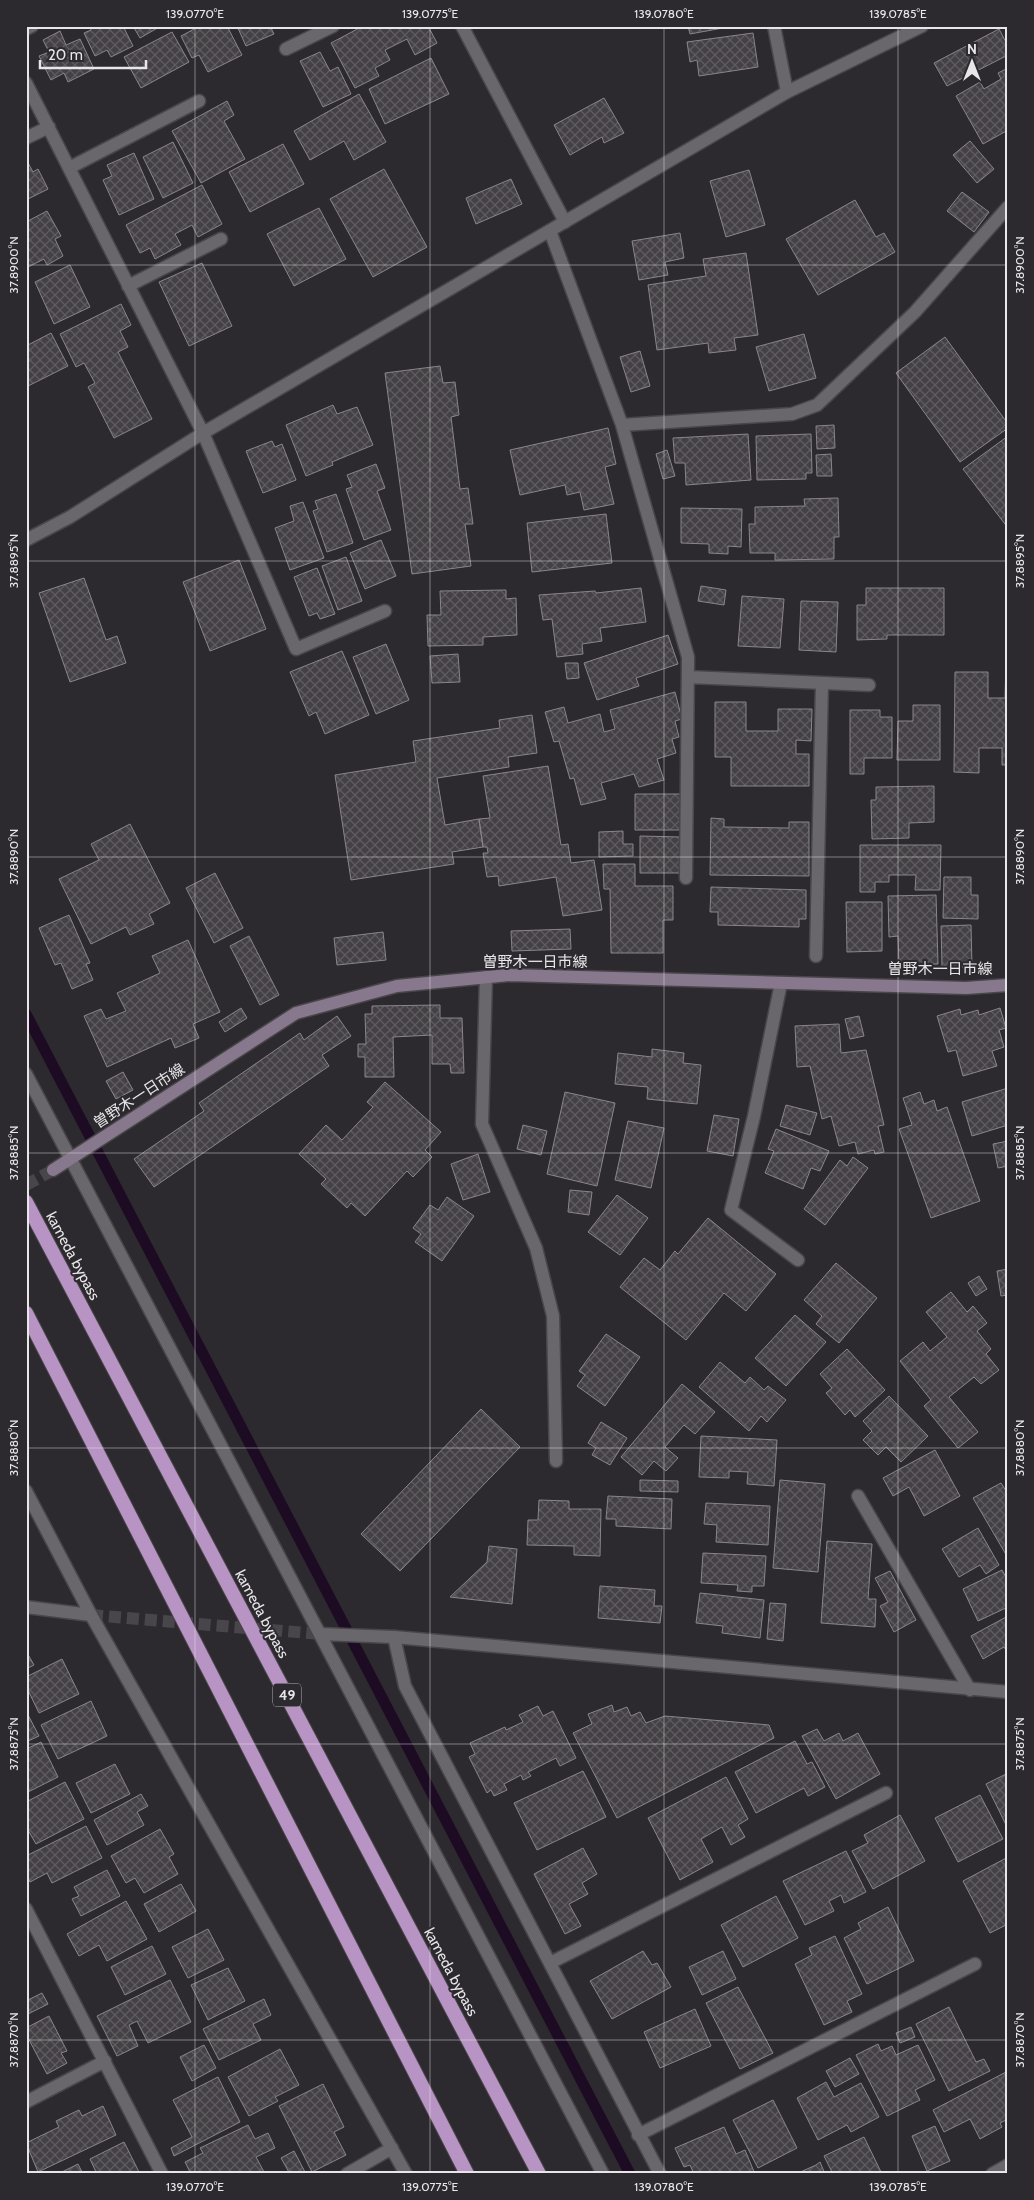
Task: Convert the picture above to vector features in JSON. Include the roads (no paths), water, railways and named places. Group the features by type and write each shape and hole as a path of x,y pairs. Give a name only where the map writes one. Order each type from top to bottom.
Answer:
{"highway":[{"name":"kameda bypass","path":"26,1202 539,2174"},
{"path":"26,1314 467,2174"}],"main road":[{"name":"曽野木一日市線","path":"53,1170 296,1013 397,986 509,975 966,988 1008,985"}],"street":[{"path":"26,30 32,26"},
{"path":"286,49 334,26"},
{"path":"462,26 564,222"},
{"path":"774,26 787,92"},
{"path":"26,540 70,517 203,432 787,92 922,26"},
{"path":"26,83 203,432 296,649 384,611"},
{"path":"69,168 199,101"},
{"path":"26,138 49,127"},
{"path":"622,426 792,414 817,405 915,312 1008,206"},
{"path":"550,231 622,426 688,657 686,878"},
{"path":"128,286 221,239"},
{"path":"688,677 869,685"},
{"path":"816,956 822,683"},
{"path":"486,977 482,1124 536,1248 553,1316 556,1461"},
{"path":"781,983 754,1116 730,1210 798,1260"},
{"path":"26,1074 75,1157 325,1634 603,2174"},
{"path":"26,1491 91,1615 406,2174"},
{"path":"858,1496 970,1690"},
{"path":"26,1607 91,1615"},
{"path":"325,1634 394,1637 1008,1692"},
{"path":"394,1637 405,1686 660,2174"},
{"path":"550,1963 886,1793"},
{"path":"26,1909 162,2174"},
{"path":"638,2134 975,1964"},
{"path":"26,2102 105,2061"},
{"path":"347,2174 392,2148"},
{"path":"992,2174 1008,2165"}],"waterway":[{"path":"26,1014 630,2174"}],"tunnel":[{"path":"26,1185 53,1170"},
{"path":"91,1615 320,1634"}]}
